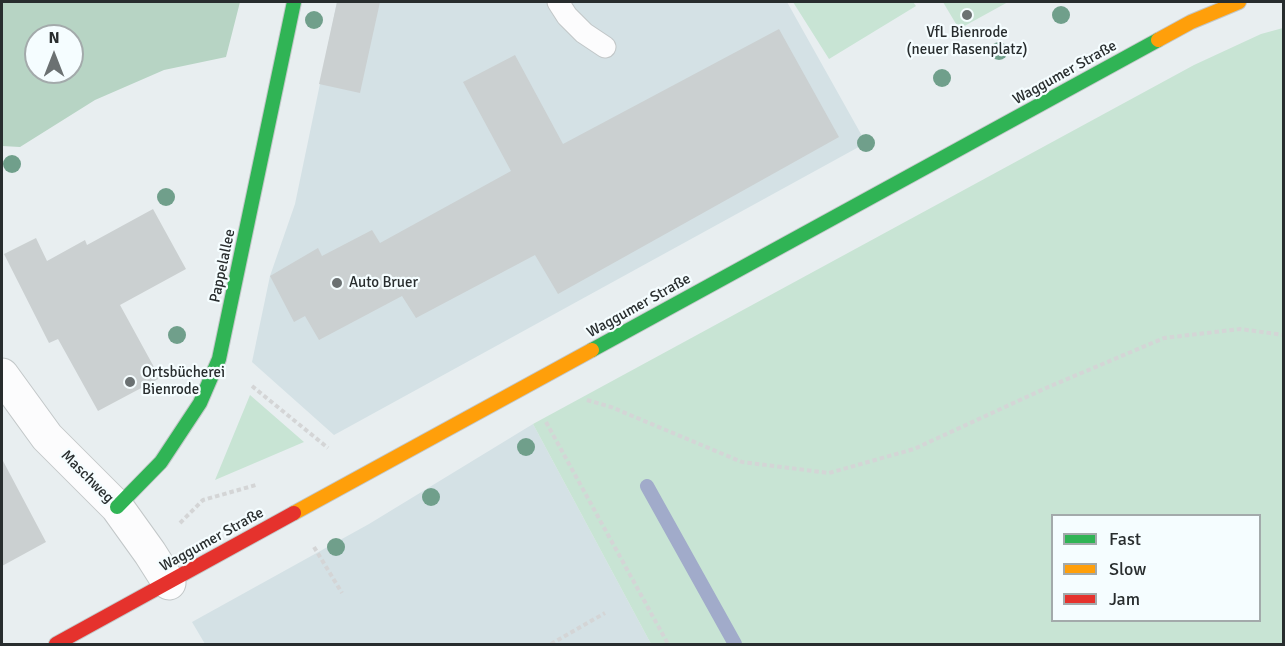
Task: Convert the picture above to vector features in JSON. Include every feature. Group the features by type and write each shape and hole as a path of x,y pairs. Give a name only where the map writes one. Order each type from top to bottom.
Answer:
{"street":[{"name":"Pappelallee","path":"117,507 161,462 200,403 219,358 294,2"},
{"name":"Waggumer Straße","path":"57,645 1191,22 1239,2"},
{"name":"Maschweg","path":"2,375 47,437 117,507 169,583"}],"lane":[{"path":"558,2 567,16 584,33 605,47"}],"path":[{"path":"528,386 611,407 742,462 829,473 914,449 1046,388 1164,338 1240,328 1284,335"},
{"path":"219,358 331,451"},
{"path":"528,386 668,645"},
{"path":"313,545 342,592"},
{"path":"551,645 605,613"}],"shaded area":[{"path":"337,2 787,2 866,143 334,435 252,362 270,276 295,204"},
{"path":"533,424 651,644 205,644 192,622 369,524"}],"green space":[{"path":"2,2 240,2 226,57 164,70 95,100 20,147 2,146"},
{"path":"793,2 913,2 916,6 829,59"},
{"name":"VfL Bienrode (neuer Rasenplatz)","path":"943,2 1008,2 959,29"},
{"path":"1283,28 1283,644 651,644 533,424 1194,65 1261,34"},
{"path":"250,395 304,442 215,480"}],"building":[{"path":"337,2 380,2 360,93 319,84"},
{"path":"779,29 839,137 558,294 535,255 416,318 402,296 319,340 305,316 294,322 270,276 318,248 322,256 372,230 380,243 511,171 463,82 515,55 563,144"},
{"path":"153,209 186,269 120,305 160,378 98,411 58,339 49,343 4,254 36,238 47,261 85,240 87,245"},
{"path":"2,459 46,542 2,566"}],"waterway":[{"path":"647,486 735,644"}],"traffic: fast":[{"path":"117,507 161,462 200,403 219,359 294,2"},
{"path":"592,350 1158,40"}],"traffic: slow":[{"path":"1158,40 1191,22 1239,2"},
{"path":"294,513 592,350"}],"traffic: jam":[{"path":"56,644 294,513"}],"place":[{"name":"VfL Bienrode (neuer Rasenplatz)","path":"967,15"},
{"name":"Auto Bruer","path":"337,283"},
{"name":"Ortsbücherei Bienrode","path":"130,382"}]}
